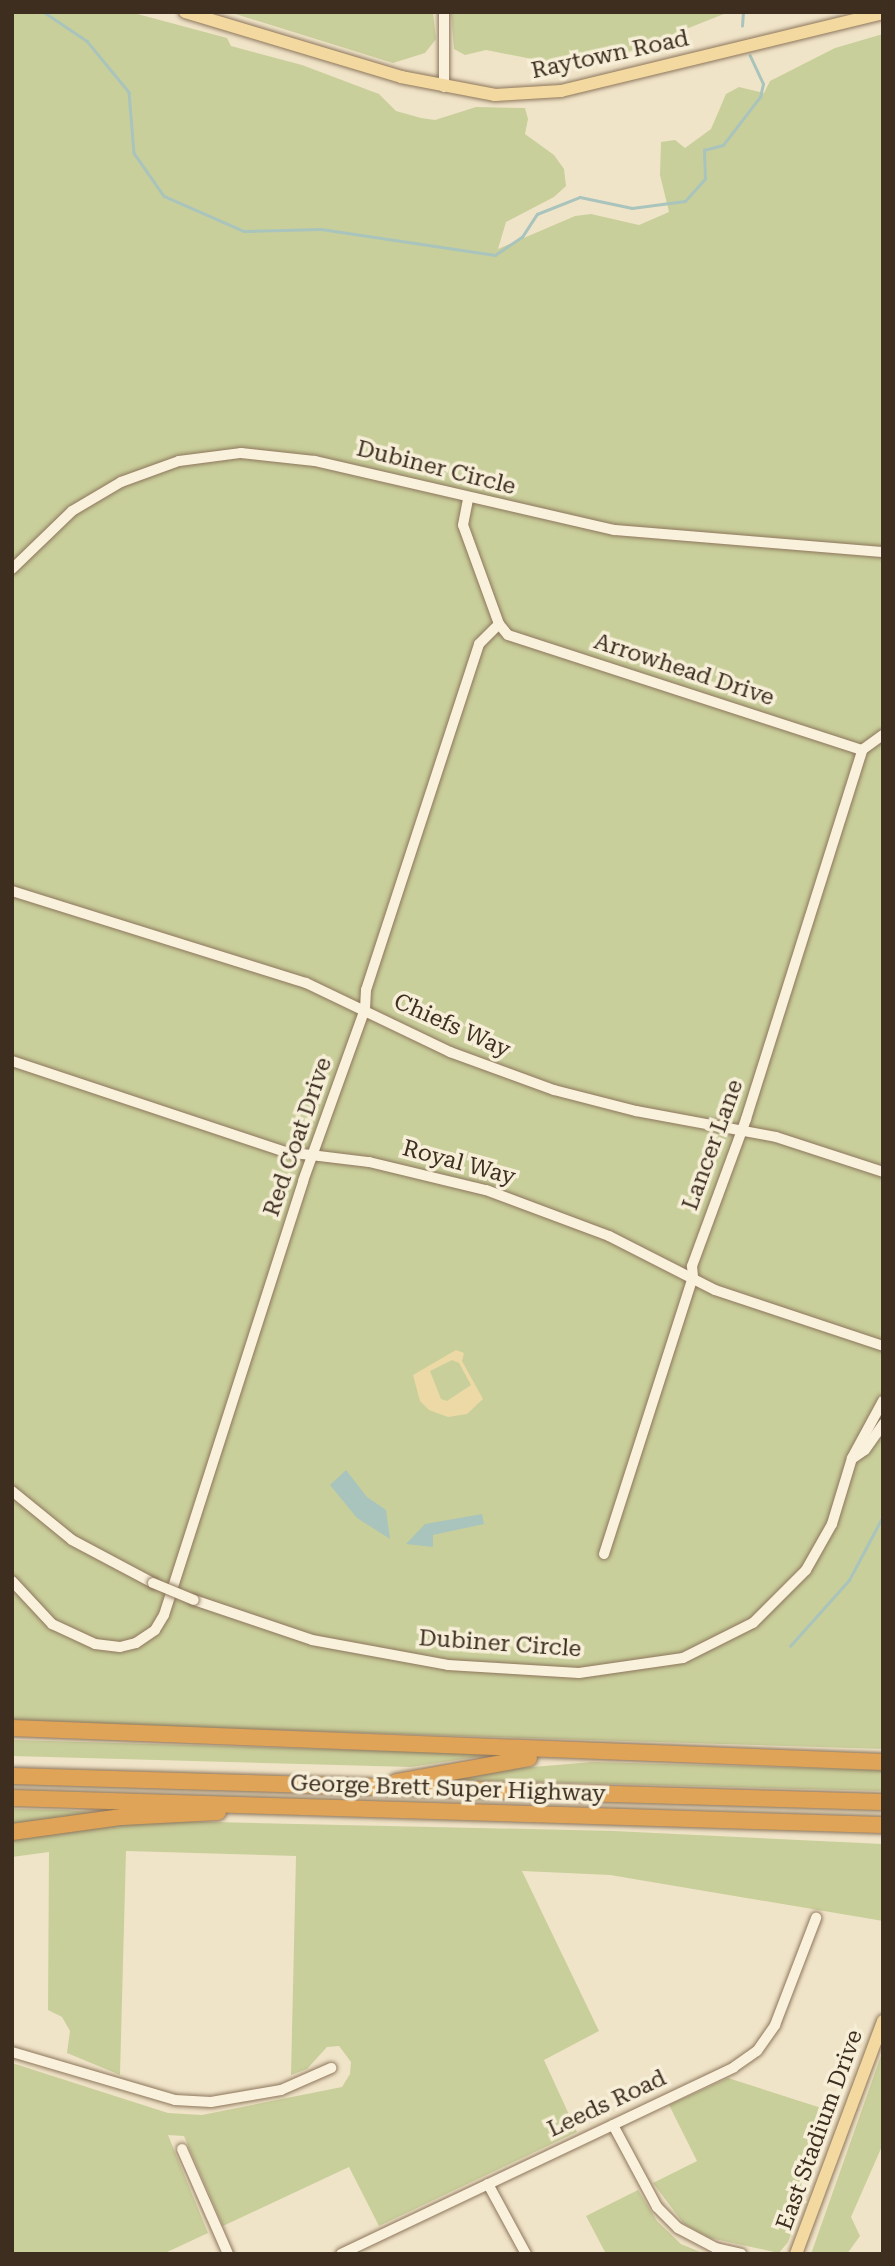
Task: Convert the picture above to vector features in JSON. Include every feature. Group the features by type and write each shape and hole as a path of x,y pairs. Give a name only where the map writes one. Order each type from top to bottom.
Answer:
{"highway":[{"path":"12,1728 558,1752 883,1762"},
{"path":"373,1787 558,1752"},
{"name":"George Brett Super Highway","path":"12,1776 883,1802"},
{"name":"George Brett Super Highway","path":"12,1798 883,1825"},
{"path":"12,1832 262,1806"}],"main road":[{"name":"Raytown Road","path":"186,12 443,87 495,95 561,92 883,13"},
{"name":"East Stadium Drive","path":"796,2254 883,2021"}],"street":[{"path":"443,87 444,12"},
{"name":"Dubiner Circle","path":"12,569 55,525 95,496 139,474 201,457 261,453 315,461 468,500 614,530 883,552"},
{"path":"468,500 463,525 499,624"},
{"name":"Arrowhead Drive","path":"499,624 508,635 862,750"},
{"name":"Red Coat Drive","path":"12,1581 52,1624 95,1644 129,1646 160,1623 365,1009 366,990 479,644 499,624"},
{"path":"862,750 883,735"},
{"name":"Lancer Lane","path":"604,1555 693,1277 692,1266 739,1131 862,750"},
{"name":"Chiefs Way","path":"12,891 306,983 450,1052 554,1090 776,1137 883,1172"},
{"name":"Royal Way","path":"12,1061 286,1152 369,1162 498,1194 609,1236 715,1290 882,1347"},
{"name":"Dubiner Circle","path":"12,1491 72,1540 153,1583 194,1600 312,1640 448,1665 579,1673 659,1665 737,1633 790,1590 822,1546 852,1458 883,1401"},
{"path":"852,1458 865,1450 883,1424"},
{"name":"Leeds Road","path":"341,2254 734,2067 757,2051 775,2025 816,1918"},
{"path":"12,2052 175,2100 211,2102 281,2090 331,2068"},
{"path":"612,2125 657,2207 671,2221 696,2239 741,2254"},
{"path":"182,2149 228,2254"},
{"path":"488,2184 526,2254"}],"green space":[{"path":"12,12 130,12 227,38 231,46 302,65 379,94 396,111 421,118 435,120 476,107 525,108 528,119 525,134 554,155 564,169 566,186 554,197 506,222 498,249 575,216 591,214 639,225 669,212 660,175 661,142 675,140 685,148 711,129 726,94 739,87 764,93 770,81 835,48 883,34 883,1749 12,1722"},
{"path":"229,12 433,12 436,39 425,53 393,63"},
{"path":"451,12 729,12 623,54 568,66 486,50 465,55 454,49"},
{"path":"12,1740 496,1754 411,1767 12,1756"},
{"path":"592,1762 883,1770 883,1791 457,1780 509,1769"},
{"path":"12,1809 67,1810 99,1813 12,1825"},
{"path":"169,1821 614,1831 883,1844 883,1921 610,1875 522,1871 599,2031 544,2060 577,2132 379,2226 349,2167 223,2226 184,2136 168,2135 208,2233 163,2254 12,2254 12,2063 168,2113 202,2115 342,2087 350,2074 351,2062 339,2046 327,2047 307,2069 291,2075 296,1856 126,1851 120,2075 67,2053 70,2031 62,2017 48,2010 49,1852 12,1857 12,1839 97,1823"},
{"path":"883,2050 883,2144 851,2217 860,2236 847,2254 811,2254"},
{"path":"728,2078 834,2112 788,2242 779,2253 710,2238 684,2224 653,2183 697,2161 669,2105"},
{"path":"638,2190 657,2221 681,2244 705,2254 606,2254 586,2216"}],"sand":[{"path":"456,1350 464,1353 462,1361 483,1399 467,1414 448,1417 429,1410 420,1401 413,1375","holes":["452,1360 459,1363 471,1385 447,1401 441,1399 430,1371"]}],"water":[{"path":"346,1470 367,1497 386,1510 390,1539 357,1518 330,1485"},
{"path":"482,1514 484,1524 433,1535 433,1547 406,1544 425,1524"}],"waterway":[{"path":"44,12 87,41 129,92 134,153 164,196 244,231 321,229 495,255 522,237 537,214 580,197 632,208 685,201 705,179 704,150 723,145 760,97 763,84 750,56"},
{"path":"742,26 743,12"},
{"path":"790,1646 849,1580 883,1516"}]}
